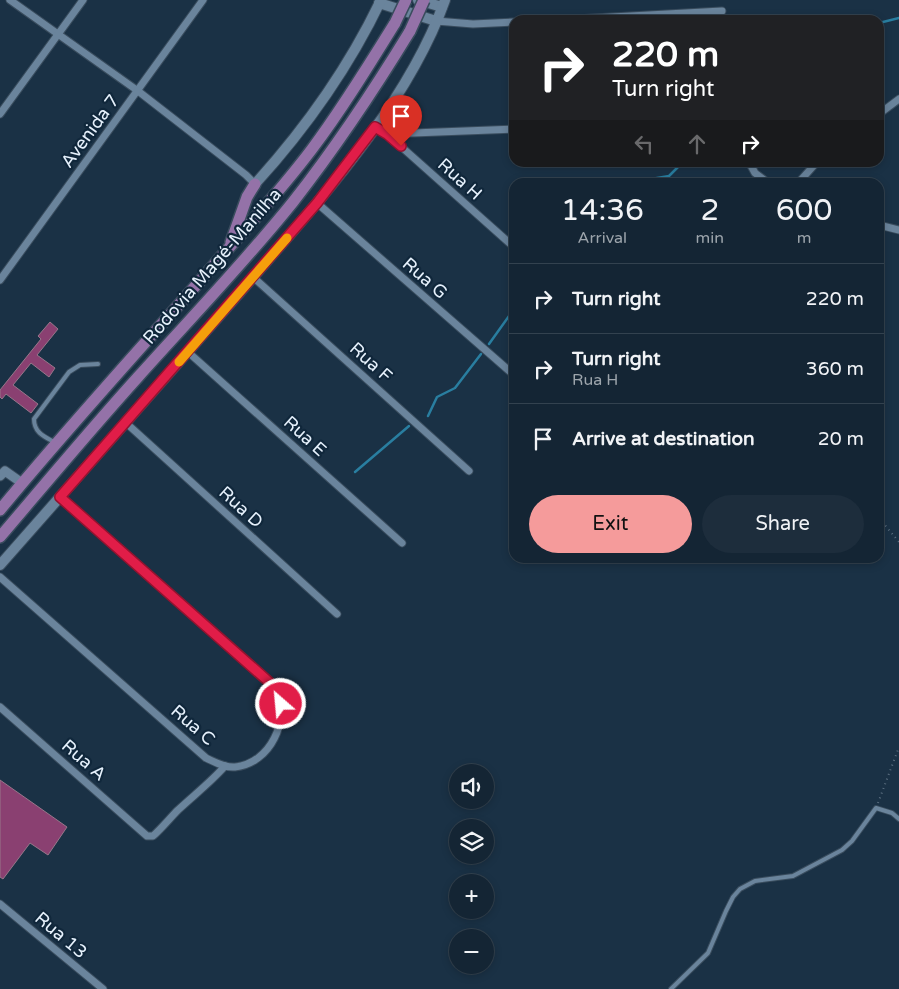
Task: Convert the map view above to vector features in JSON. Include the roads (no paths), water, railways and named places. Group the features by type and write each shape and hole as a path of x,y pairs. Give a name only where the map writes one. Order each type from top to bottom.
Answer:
{"highway":[{"name":"Rodovia Magé-Manilha","path":"0,510 312,150 395,23 406,0"},
{"name":"Rodovia Magé-Manilha","path":"0,537 94,426 228,279 292,203 371,94 410,31 424,0"},
{"path":"230,246 247,197 255,184"}],"main road":[{"path":"0,565 317,203 375,127 408,77 443,4 418,0"},
{"path":"255,184 321,104 348,61 380,2 436,21"}],"street":[{"path":"10,0 138,91 255,184"},
{"path":"0,114 83,0"},
{"name":"Avenida 7","path":"0,280 203,0"},
{"path":"649,15 722,11"},
{"path":"436,21 473,24 509,22"},
{"path":"884,110 899,100"},
{"name":"Rua H","path":"375,127 387,134 509,243"},
{"path":"387,134 509,128"},
{"path":"752,167 755,173 762,178"},
{"path":"803,178 812,167"},
{"name":"Rua G","path":"317,203 509,371"},
{"path":"884,226 899,230"},
{"name":"Rua F","path":"253,277 469,470"},
{"name":"Rua E","path":"188,352 402,543"},
{"name":"Rua D","path":"125,422 338,614"},
{"path":"2,471 22,483"},
{"name":"Rua C","path":"0,577 206,758 234,767 260,756 274,740 281,714 280,697 276,689 60,497"},
{"name":"Rua A","path":"0,707 147,836 153,836 159,831 179,809 226,766"},
{"name":"Rua 13","path":"0,904 103,989"}],"lane":[{"path":"56,444 38,432 34,426 34,419 69,372 80,365 98,364"},
{"path":"671,989 708,953 729,904 740,889 755,881 793,876 842,850 852,841 876,808 892,813 899,818"}],"waterway":[{"path":"884,22 899,18"},
{"path":"657,178 669,176 678,167"},
{"path":"489,344 509,316"},
{"path":"428,416 437,397 455,388 481,354"},
{"path":"355,472 409,426"}]}
